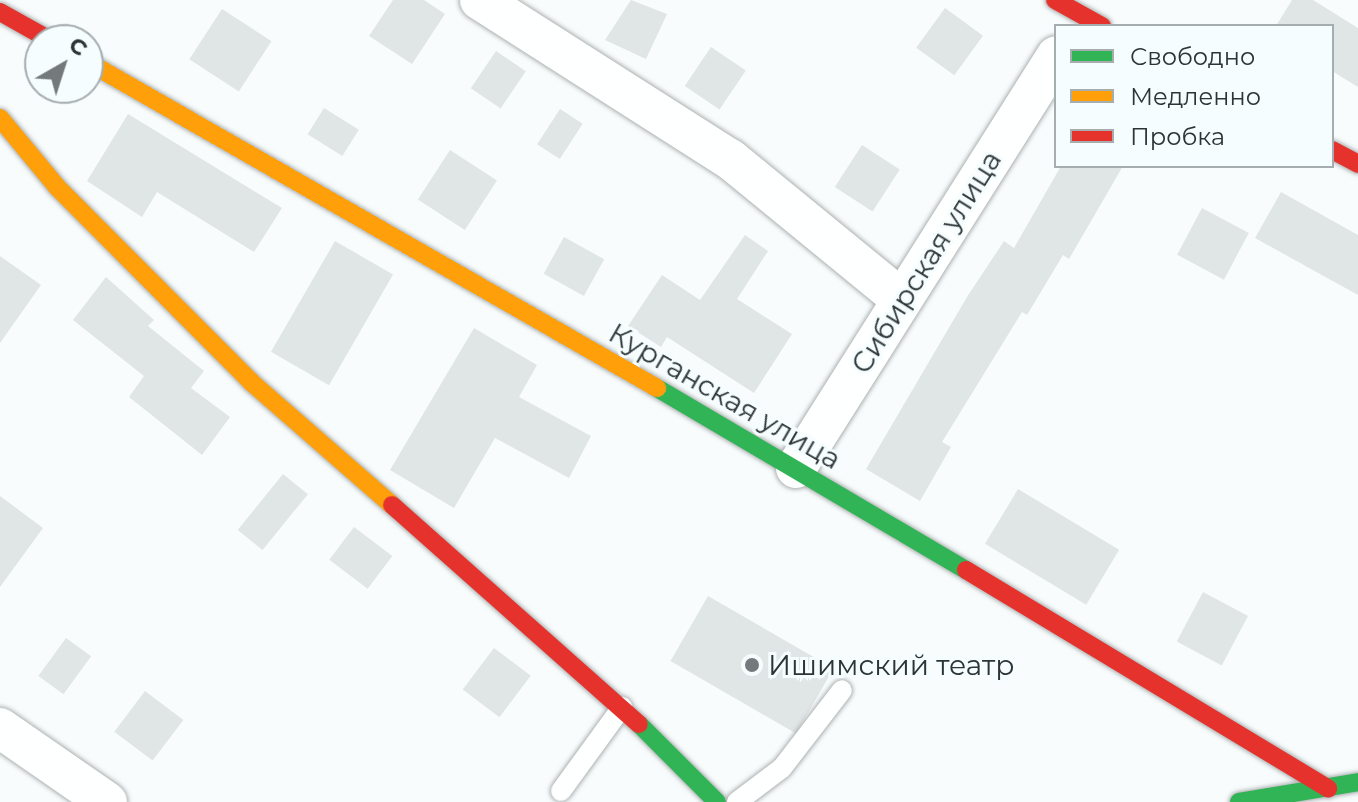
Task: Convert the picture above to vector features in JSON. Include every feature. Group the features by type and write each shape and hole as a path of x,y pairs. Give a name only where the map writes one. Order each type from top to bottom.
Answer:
{"main road":[{"path":"0,12 24,25"},
{"name":"Курганская улица","path":"104,71 796,468 1329,795"},
{"path":"0,118 57,187 251,382 622,707 717,802"},
{"path":"1334,151 1358,164"},
{"path":"1239,802 1329,795 1358,782"}],"street":[{"path":"480,0 730,159 901,299"},
{"name":"Сибирская улица","path":"796,468 1054,59"},
{"path":"0,728 107,802"}],"lane":[{"path":"737,802 782,768 842,690"},
{"path":"561,791 622,707"}],"building":[{"path":"393,0 424,0 445,14 412,64 369,36"},
{"path":"631,0 667,14 646,59 605,40"},
{"path":"1292,0 1313,0 1358,28 1358,87 1334,72 1334,24 1277,24"},
{"path":"945,8 983,36 954,75 916,48"},
{"path":"222,9 271,41 239,91 189,59"},
{"path":"711,47 746,70 720,109 685,86"},
{"path":"496,51 526,71 501,108 471,88"},
{"path":"324,108 359,130 342,156 308,134"},
{"path":"560,109 583,124 560,159 537,144"},
{"path":"128,114 282,208 254,252 157,192 142,217 87,181"},
{"path":"862,145 900,170 873,211 835,187"},
{"path":"450,150 497,180 465,230 418,199"},
{"path":"1060,168 1122,168 1069,259 1063,255 1027,315 1022,312 942,442 951,447 920,501 866,469 967,297 1004,241 1014,248"},
{"path":"1281,192 1358,235 1358,295 1255,238"},
{"path":"1202,208 1249,233 1224,280 1177,255"},
{"path":"745,235 768,251 737,299 792,334 754,393 667,337 661,347 628,326 662,275 700,300"},
{"path":"564,237 604,259 584,296 544,274"},
{"path":"335,241 393,274 329,385 271,352"},
{"path":"0,256 41,285 0,343"},
{"path":"106,277 154,320 148,326 204,371 191,388 230,417 202,455 129,397 144,376 73,320"},
{"path":"474,328 537,365 519,397 591,436 569,478 495,438 454,508 390,470"},
{"path":"283,474 308,494 263,550 238,530"},
{"path":"1018,489 1119,550 1086,605 985,544"},
{"path":"0,496 43,528 0,587"},
{"path":"354,527 392,556 368,589 329,560"},
{"path":"1203,592 1248,616 1222,665 1177,641"},
{"name":"Ишимский театр","path":"708,596 834,668 796,733 670,661"},
{"path":"66,638 91,656 63,694 38,676"},
{"path":"494,648 531,676 499,717 463,690"},
{"path":"145,691 183,720 153,761 114,732"}],"traffic: fast":[{"path":"657,388 966,570"},
{"path":"639,724 717,802"},
{"path":"1239,802 1358,782"}],"traffic: slow":[{"path":"104,71 657,388"},
{"path":"0,118 57,187 251,382 392,505"}],"traffic: jam":[{"path":"1055,0 1098,24"},
{"path":"0,12 24,25"},
{"path":"1334,151 1358,164"},
{"path":"392,505 639,724"},
{"path":"966,570 1328,788"}],"place":[{"name":"Ишимский театр","path":"752,665"}]}
